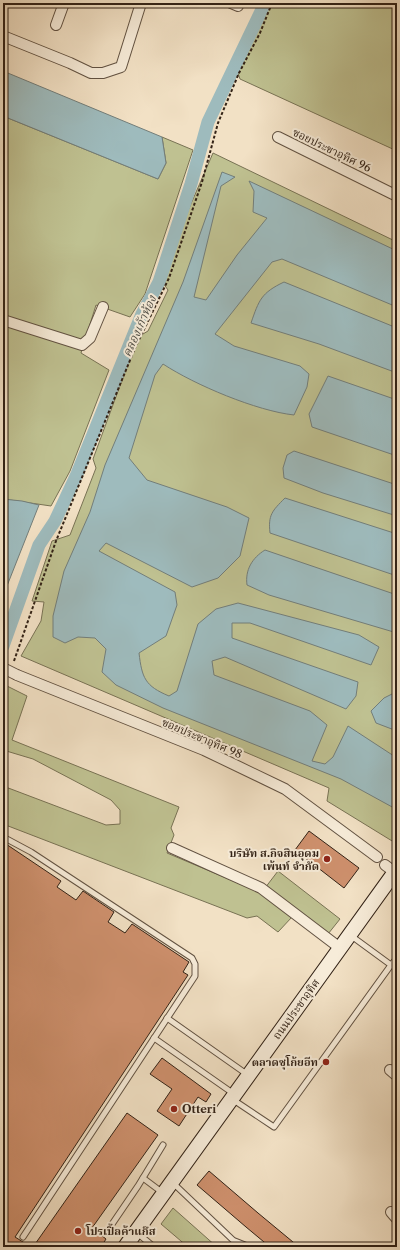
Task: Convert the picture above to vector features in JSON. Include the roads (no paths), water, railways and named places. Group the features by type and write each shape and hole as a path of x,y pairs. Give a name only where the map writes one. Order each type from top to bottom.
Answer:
{"main road":[{"name":"ถนนประชาอุทิศ","path":"125,1247 340,948 393,870"}],"street":[{"path":"56,25 64,3"},
{"path":"3,36 70,62 91,73 103,73 121,67 141,3"},
{"name":"ซอยประชาอุทิศ 96","path":"278,137 397,196"},
{"path":"3,320 82,345 90,338 103,307"},
{"name":"ซอยประชาอุทิศ 98","path":"3,668 204,750 285,790 377,857"},
{"path":"172,848 261,888 340,948"}],"lane":[{"path":"3,837 31,852 192,958 195,964 195,976 23,1237"},
{"path":"349,934 391,965"},
{"path":"154,1038 274,1127 397,958"},
{"path":"167,1018 248,1075"},
{"path":"106,1233 163,1145"},
{"path":"143,1178 168,1188 234,1241 239,1247"},
{"path":"136,1232 154,1247"},
{"path":"234,1241 250,1247"}],"water":[{"path":"3,71 162,137 166,163 158,179 3,116"},
{"path":"222,172 235,177 221,186 194,297 206,300 237,255 267,218 253,212 254,191 249,181 397,251 397,307 282,259 272,262 215,334 234,346 300,366 309,374 307,387 294,415 279,413 227,396 176,372 163,364 155,375 129,458 147,480 227,507 249,518 240,556 218,578 192,587 106,543 99,551 175,592 177,605 166,636 139,653 143,675 146,680 155,689 169,696 177,691 198,624 216,609 238,603 359,635 379,647 371,665 250,623 232,623 232,638 358,682 356,696 346,709 225,657 212,661 214,675 310,711 327,725 312,761 325,764 333,757 348,726 397,758 397,807 394,808 341,779 163,708 116,685 102,672 106,649 95,638 78,637 65,643 53,637 53,616 64,571 90,512 105,465 183,282"},
{"path":"284,282 397,328 397,373 319,344 251,323 256,308 262,298 270,290"},
{"path":"328,376 397,400 397,456 312,427 309,414"},
{"path":"294,451 397,485 397,516 323,493 284,478 283,468 287,455"},
{"path":"285,498 397,534 397,576 270,533 270,517 277,506"},
{"path":"3,499 39,505 3,596"},
{"path":"265,550 397,595 397,633 269,595 247,585 247,574 250,565 260,553"},
{"path":"392,694 397,696 397,731 376,723 371,711 384,698"}],"waterway":[{"name":"คลองเก้าห้อง","path":"3,646 39,545 55,521 77,474 142,314 159,282 191,184 208,122 265,3"}],"place":[{"name":"บริษัท ส.กิจสินอุดม เพ้นท์ จำกัด","path":"327,859"},
{"name":"ตลาดซุโก้ยอีท","path":"326,1062"},
{"name":"Otteri","path":"174,1109"},
{"name":"โปรเปิ้ลค้าแก๊ส","path":"78,1231"}]}
